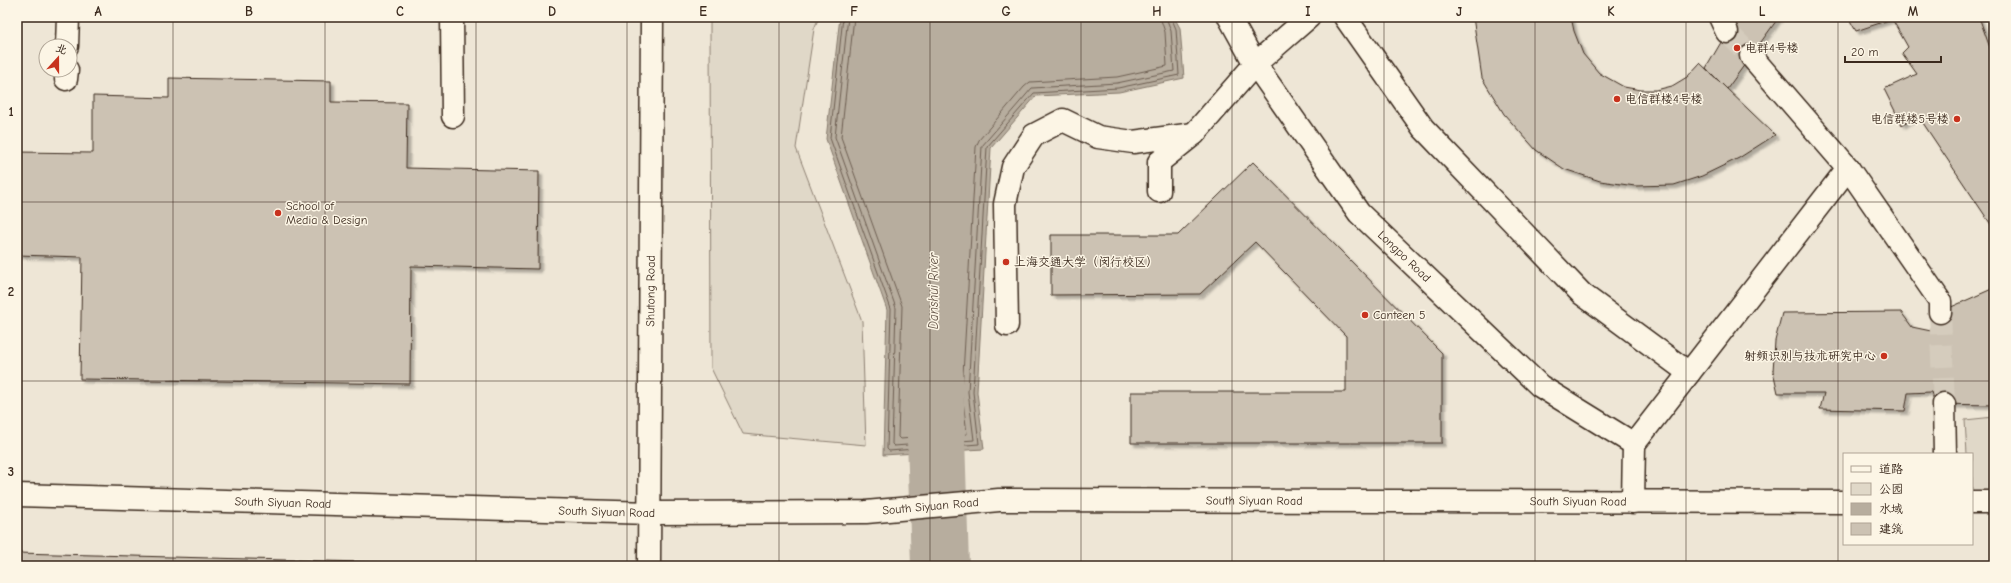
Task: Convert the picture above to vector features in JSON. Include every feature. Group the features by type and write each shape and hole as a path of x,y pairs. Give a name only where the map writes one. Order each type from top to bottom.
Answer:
{"street":[{"path":"67,38 68,17"},
{"path":"452,17 453,116"},
{"name":"Shutong Road","path":"649,566 652,17"},
{"name":"Longpo Road","path":"1229,17 1255,64 1358,213 1540,386 1634,444"},
{"path":"1159,191 1159,162 1194,134 1255,64 1309,17"},
{"path":"1345,17 1424,128 1582,294 1689,373"},
{"path":"1751,56 1848,168 1940,301 1940,312"},
{"path":"1007,325 1004,204 1013,167 1034,135 1063,120 1098,137 1133,142 1194,134"},
{"path":"1633,502 1634,444 1848,168"},
{"path":"1944,404 1945,453"},
{"name":"South Siyuan Road","path":"17,495 650,513 866,512 999,500 1843,502"},
{"path":"1973,502 1994,502"}],"shaded area":[{"name":"上海交通大学（闵行校区）","path":"17,17 1994,17 1994,566 17,566"}],"green space":[{"path":"710,17 819,17 814,29 796,148 862,321 866,445 743,434 711,368"},
{"path":"1994,417 1994,502 1973,502 1973,453 1967,453 1965,420"}],"water":[{"path":"840,17 1174,17 1180,28 1184,78 1119,92 1036,96 991,148 977,392 984,449 883,455 887,310 826,139"}],"building":[{"name":"电信群楼4号楼","path":"1473,17 1571,17 1574,31 1583,54 1599,73 1624,87 1641,90 1656,90 1672,86 1687,77 1700,63 1775,135 1739,158 1702,176 1674,185 1635,186 1600,181 1564,169 1536,150 1504,114 1482,78"},
{"name":"电群4号楼","path":"1731,17 1779,17 1727,89 1706,68 1734,20"},
{"name":"电信群楼5号楼","path":"1848,17 1979,17 1994,59 1994,229 1917,114 1902,125 1884,89 1917,74 1902,53 1908,47 1892,19 1856,31"},
{"name":"School of Media & Design","path":"169,78 331,81 331,102 407,103 406,168 539,171 538,269 411,266 410,384 80,379 82,257 17,255 17,152 93,153 93,96 169,98"},
{"name":"Canteen 5","path":"1253,162 1442,353 1442,443 1131,443 1131,392 1346,392 1346,336 1255,242 1200,294 1051,295 1051,235 1178,235"},
{"name":"射频识别与技术研究中心","path":"1994,288 1994,405 1935,404 1931,392 1908,393 1905,411 1820,409 1824,393 1778,393 1773,371 1775,341 1782,313 1901,312 1912,327 1931,331 1940,312"},
{"path":"17,553 518,566 17,566"}],"waterway":[{"name":"Danshui River","path":"934,373 940,566"}],"tunnel":[{"path":"1727,32 1751,56"},
{"path":"1940,312 1944,404"}],"place":[{"name":"电群4号楼","path":"1737,48"},
{"name":"电信群楼4号楼","path":"1617,99"},
{"name":"电信群楼5号楼","path":"1957,119"},
{"name":"School of Media & Design","path":"278,213"},
{"name":"上海交通大学（闵行校区）","path":"1006,262"},
{"name":"Canteen 5","path":"1365,315"},
{"name":"射频识别与技术研究中心","path":"1884,356"}]}
